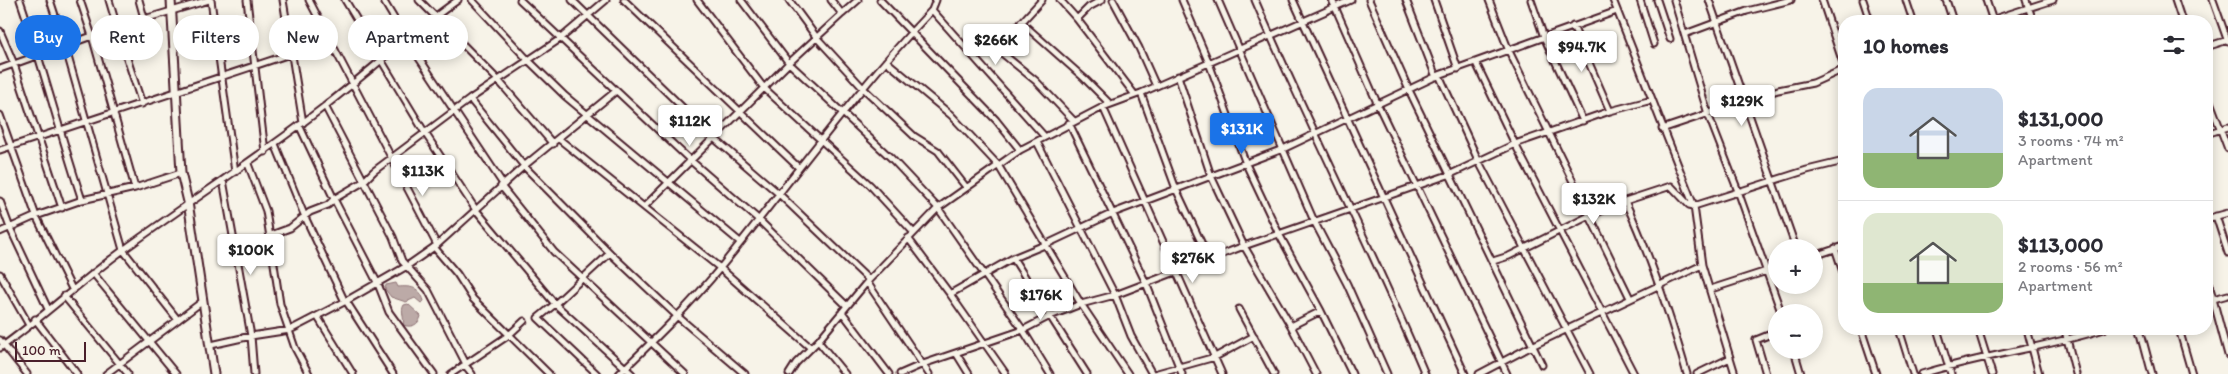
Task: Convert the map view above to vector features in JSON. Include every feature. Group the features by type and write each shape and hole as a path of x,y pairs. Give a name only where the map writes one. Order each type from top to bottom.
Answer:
{"main road":[{"path":"171,0 181,173 188,202 214,374"}],"street":[{"path":"20,0 25,15"},
{"path":"50,0 55,15"},
{"path":"80,0 91,33"},
{"path":"108,0 112,15"},
{"path":"139,0 143,15"},
{"path":"156,15 210,0 235,172"},
{"path":"247,0 265,152"},
{"path":"283,0 285,15"},
{"path":"309,0 436,246 461,279 473,299 549,374"},
{"path":"345,0 424,133 476,210 555,304 632,374"},
{"path":"383,0 392,15"},
{"path":"419,0 432,15"},
{"path":"437,15 458,0"},
{"path":"472,0 528,60 587,114 740,242"},
{"path":"520,0 690,160 758,219 847,306"},
{"path":"572,0 715,138 778,194 868,281 929,374"},
{"path":"271,235 290,228 305,217 307,213 328,205 334,199 363,182 470,99 560,39 587,14 606,0"},
{"path":"624,0 798,167"},
{"path":"697,0 764,88 870,185 914,233"},
{"path":"741,0 789,63 843,112 938,208 1023,330 1050,374"},
{"path":"789,0 818,38 863,88 914,136 938,151 966,187"},
{"path":"831,0 842,14"},
{"path":"644,207 789,63 858,0"},
{"path":"880,0 996,120 1020,150"},
{"path":"619,374 720,268 843,112 932,10 936,0"},
{"path":"1042,0 997,49 1036,81 1072,122 1146,283 1182,374"},
{"path":"1060,0 1138,94 1176,189 1209,259"},
{"path":"1077,19 1089,7 1102,0"},
{"path":"1113,0 1139,48 1156,86"},
{"path":"1182,0 1209,63 1246,164 1279,234 1352,374"},
{"path":"1218,0 1314,221 1347,284 1388,374"},
{"path":"1255,0 1314,134 1394,301 1425,374"},
{"path":"1293,0 1465,374"},
{"path":"1332,0 1378,105 1507,374"},
{"path":"789,374 868,281 938,208 1020,150 1103,107 1138,94 1209,63 1238,48 1351,0"},
{"path":"1369,0 1409,90 1534,345 1542,365"},
{"path":"1406,0 1438,76 1479,162 1590,374"},
{"path":"1434,0 1458,69"},
{"path":"1489,0 1509,51 1630,298"},
{"path":"1531,0 1544,37 1583,121"},
{"path":"1613,0 1662,129 1694,206 1702,265 1735,374"},
{"path":"1640,0 1654,44"},
{"path":"1657,0 1670,39"},
{"path":"1674,0 1708,114 1778,304"},
{"path":"1709,0 1743,102 1793,239"},
{"path":"1685,34 1747,11 1791,0"},
{"path":"1822,0 1838,49"},
{"path":"1863,0 1868,15"},
{"path":"1906,0 1911,15"},
{"path":"1946,0 1951,15"},
{"path":"1986,0 1990,15"},
{"path":"2026,0 2031,15"},
{"path":"2008,15 2052,0"},
{"path":"2175,0 2180,15"},
{"path":"2213,0 2228,41 2213,45"},
{"path":"932,10 1045,137"},
{"path":"950,294 1012,258 1113,213 1144,203 1283,149 1438,76 1617,10"},
{"path":"1021,22 1084,78 1110,104"},
{"path":"1573,26 1610,111"},
{"path":"0,31 14,64 62,208"},
{"path":"468,50 498,80 553,144"},
{"path":"0,69 25,60"},
{"path":"40,60 58,130 82,200"},
{"path":"69,60 123,250 178,320"},
{"path":"99,60 135,188"},
{"path":"128,60 142,104"},
{"path":"0,150 271,60"},
{"path":"291,60 301,124 334,199 378,284 389,312 434,374"},
{"path":"420,60 502,185 554,252 685,374"},
{"path":"27,374 1,344 29,325 72,289 188,202 265,152 381,61"},
{"path":"886,61 951,115 998,165 1047,244 1081,304 1128,374"},
{"path":"1476,63 1559,231 1634,374"},
{"path":"1662,129 1778,90 1813,83 1838,70"},
{"path":"1178,76 1211,176 1244,246 1291,326 1316,374"},
{"path":"210,345 290,330 346,302 407,266 436,246 524,166 616,91"},
{"path":"470,99 524,166 610,253 676,316 744,374"},
{"path":"900,374 923,364 1023,330 1050,316 1081,304 1115,295 1349,208 1451,174 1515,144 1610,111 1652,100"},
{"path":"325,106 393,237 402,260 428,290 472,374"},
{"path":"1103,107 1144,203 1222,374"},
{"path":"2213,110 2228,149"},
{"path":"0,115 36,216 72,289"},
{"path":"2213,132 2228,127"},
{"path":"559,139 720,268 811,348"},
{"path":"1037,142 1115,295 1132,336 1153,374 1215,357 1254,336"},
{"path":"275,144 305,217 346,302 393,374"},
{"path":"1493,261 1502,259 1591,215 1624,201 1671,186 1688,205 1694,206 1838,162"},
{"path":"248,164 260,193 271,235 280,304 295,348 309,374"},
{"path":"0,232 36,216 82,200 135,188 181,173"},
{"path":"223,180 251,336 254,374"},
{"path":"0,201 10,228 48,309"},
{"path":"1624,201 1639,231 1666,305 1688,374"},
{"path":"2213,217 2228,212"},
{"path":"2216,216 2228,253"},
{"path":"908,238 985,342 1006,374"},
{"path":"1823,253 1838,247"},
{"path":"1835,248 1838,257"},
{"path":"597,374 538,318 610,253"},
{"path":"1012,258 1087,374"},
{"path":"1479,374 1601,312 1702,265"},
{"path":"1710,289 1767,271"},
{"path":"93,273 176,374"},
{"path":"0,274 29,325"},
{"path":"2228,294 2213,299 2228,355"},
{"path":"64,296 128,374"},
{"path":"106,374 204,301"},
{"path":"1239,309 1274,374"},
{"path":"842,312 889,374"},
{"path":"1291,326 1321,312"},
{"path":"317,316 353,374"},
{"path":"35,320 77,374"},
{"path":"451,374 509,335 524,321"},
{"path":"1766,374 1756,340 1768,335"},
{"path":"1863,335 1876,374"},
{"path":"1901,335 1914,374"},
{"path":"1939,335 1951,374"},
{"path":"1980,335 1992,374"},
{"path":"2029,335 2039,374"},
{"path":"1922,374 1948,366 2032,348 2079,335"},
{"path":"2142,335 2152,374"},
{"path":"2181,335 2192,374"},
{"path":"2067,338 2076,374"},
{"path":"818,341 845,374"},
{"path":"956,353 969,374"},
{"path":"1697,374 1730,358"},
{"path":"1797,359 1802,374"},
{"path":"793,368 798,374"}],"shaded area":[{"path":"396,283 398,287 414,288 420,293 424,301 421,303 415,298 406,302 391,297 385,289 386,285"},
{"path":"408,304 421,316 417,324 412,326 403,325 403,307"}]}
